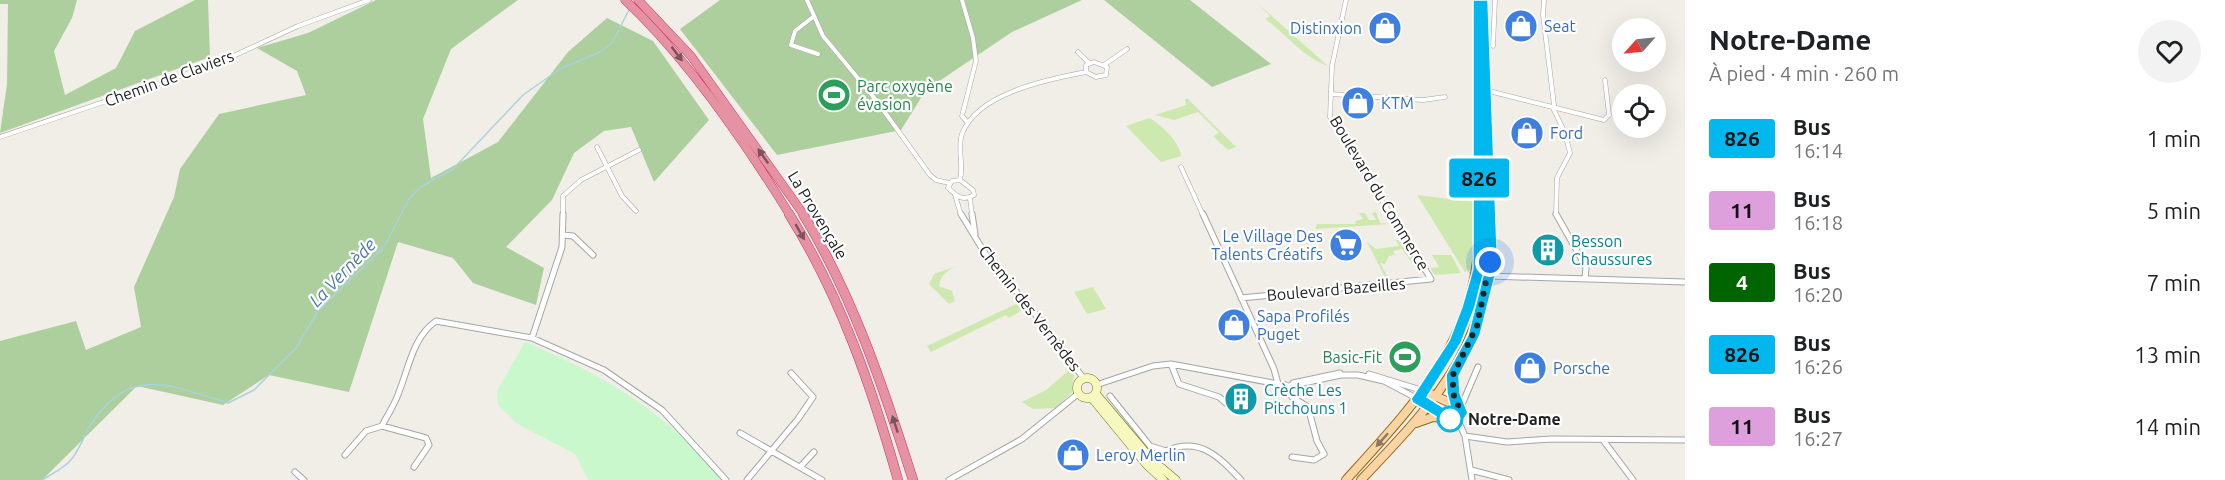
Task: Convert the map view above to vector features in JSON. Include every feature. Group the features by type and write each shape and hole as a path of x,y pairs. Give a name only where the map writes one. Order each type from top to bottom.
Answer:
{"highway":[{"name":"La Provençale","path":"625,0 639,5 682,44 797,204 834,270 870,356 913,480"},
{"name":"La Provençale","path":"639,5 692,74 766,178 802,236 834,301 855,352 898,480"}],"main road":[{"path":"1346,480 1418,399 1446,357 1461,329 1479,269 1477,0"},
{"path":"1360,480 1430,406 1453,375 1474,335 1489,276 1483,0"},
{"path":"1453,375 1456,413"},
{"path":"1424,391 1437,396 1456,413"},
{"path":"1418,399 1430,406 1456,413"},
{"path":"1414,424 1433,417 1456,413"}],"street":[{"name":"Chemin de Claviers","path":"0,137 216,64 298,26 369,0"},
{"path":"807,0 823,36 868,88 930,175 949,183 960,180"},
{"path":"962,0 973,38 976,61 962,116 968,123"},
{"name":"Boulevard du Commerce","path":"1346,0 1332,66 1329,112 1335,126 1431,279"},
{"path":"1493,46 1495,0"},
{"path":"1544,0 1553,107 1565,133 1570,153 1557,178 1556,214 1586,267 1585,279"},
{"path":"813,17 795,31 791,45 818,54"},
{"path":"1078,52 1089,63 1104,65 1127,49"},
{"path":"1086,72 1085,67 1089,63"},
{"path":"960,180 961,141 968,123 986,108 1017,90 1050,79 1086,72 1096,77 1103,76 1108,72 1104,65"},
{"path":"1485,90 1604,120 1609,115 1605,80"},
{"path":"1331,94 1423,100 1445,97"},
{"path":"597,147 622,196 636,211"},
{"path":"532,338 555,269 563,235 563,196 574,184 639,150"},
{"path":"1181,167 1274,369 1278,384"},
{"path":"955,195 962,200 974,195 973,190 960,180"},
{"name":"Chemin des Vernèdes","path":"949,183 949,191 955,195 963,216 988,258 1033,311 1084,379"},
{"name":"Chemin des Vernèdes","path":"970,198 976,237"},
{"path":"563,235 573,236 593,255"},
{"path":"1489,276 1685,282"},
{"name":"Boulevard Bazeilles","path":"1241,298 1431,279"},
{"path":"382,426 396,399 415,345 424,328 436,321 532,338 604,370 662,410 726,480"},
{"path":"1171,364 1179,384 1219,397 1226,403"},
{"path":"949,480 1041,426 1079,393 1094,392 1153,366 1171,364 1299,386 1341,375 1358,375 1384,381 1418,399"},
{"path":"1472,480 1465,436 1456,413 1478,367"},
{"path":"1285,385 1346,372 1359,372 1400,381 1424,391"},
{"path":"747,480 770,449 801,416 813,397 791,373"},
{"path":"1079,393 1077,385 1084,379 1146,464 1163,480"},
{"path":"1285,385 1292,397 1308,408 1317,441 1324,454 1314,460 1292,457"},
{"path":"1094,392 1151,459 1176,480"},
{"path":"1110,396 1150,446 1166,451 1182,444 1215,453 1240,480"},
{"path":"345,455 366,430 382,426 426,438 429,445 427,451 414,467"},
{"path":"740,433 822,480"},
{"path":"1465,436 1507,442 1685,440"},
{"path":"1603,440 1633,480"},
{"path":"801,466 814,452"},
{"path":"1471,470 1509,480"},
{"path":"295,472 304,480"}],"green space":[{"path":"0,0 77,0 72,18 54,51 65,95 116,68 135,31 195,0 208,0 210,57 0,133 7,84 8,4 0,4"},
{"path":"376,0 518,0 451,49 423,119 431,178 498,142 568,52 607,18 653,41 709,120 654,182 631,127 604,131 574,153 552,200 506,247 544,268 536,305 473,283 453,258 398,242 349,392 269,375 223,405 137,386 42,480 0,480 0,341 76,321 86,350 141,327 134,287 174,197 180,169 219,114 306,95 297,71 257,48 308,33"},
{"path":"720,0 1082,0 1012,32 926,90 901,130 777,155 680,29"},
{"path":"1104,0 1190,0 1271,64 1212,87"},
{"path":"1257,3 1328,66 1303,52 1265,19 1270,16"},
{"path":"1185,99 1188,99 1236,147 1228,150 1213,136 1219,133 1198,112 1174,120 1155,115 1186,105"},
{"path":"1149,118 1169,134 1181,156 1161,162 1126,126"},
{"path":"1471,175 1476,177 1478,227 1475,267 1465,272 1417,195 1475,202"},
{"path":"1376,212 1380,223 1391,224 1315,229 1317,224 1356,224 1355,221 1363,219 1359,213 1365,213 1369,220 1376,220 1372,213"},
{"path":"1396,240 1404,240 1424,272 1419,272 1402,249 1393,251 1395,255 1389,256 1385,264 1380,263 1390,281 1387,281 1367,242 1376,249 1399,246"},
{"path":"1432,255 1451,255 1461,273 1435,275 1430,268 1439,267"},
{"path":"957,266 945,273 939,286 952,291 955,301 949,304 929,284 934,274"},
{"path":"1093,287 1106,309 1087,314 1074,292"},
{"path":"1020,302 1025,308 1009,318 1006,315 931,352 927,346"},
{"path":"525,342 581,368 633,398 680,435 722,480 588,480 575,454 516,423 498,405 497,391"},
{"path":"1065,359 1074,373 1072,392 1056,408 1033,409 1022,402 1046,390 1067,372"}],"waterway":[{"name":"La Vernède","path":"42,480 72,459 90,426 105,406 120,393 152,384 170,386 228,403 254,390 296,348 318,311 384,247 409,199 419,188 453,169 523,95 560,69 600,52 612,43 630,8"}],"bus line":[{"name":"826","path":"1477,0 1479,269 1469,307 1455,343 1418,399 1450,419 1457,418 1461,413 1453,393 1453,375 1474,335 1483,307 1489,276 1491,249 1486,152 1483,0"}],"place":[{"name":"Seat","path":"1521,26"},
{"name":"Distinxion","path":"1385,28"},
{"name":"Parc oxygène évasion","path":"834,95"},
{"name":"KTM","path":"1358,103"},
{"name":"Ford","path":"1527,133"},
{"name":"Le Village Des Talents Créatifs","path":"1346,245"},
{"name":"Besson Chaussures","path":"1548,250"},
{"name":"Sapa Profilés Puget","path":"1234,325"},
{"name":"Basic-Fit","path":"1405,357"},
{"name":"Porsche","path":"1530,368"},
{"name":"Crèche Les Pitchouns 1","path":"1241,399"},
{"name":"Notre-Dame","path":"1450,419"},
{"name":"Leroy Merlin","path":"1073,455"}],"route":[{"path":"1450,419 1457,418 1461,413 1453,393 1453,375 1462,361 1477,326 1483,307 1490,262"}]}
